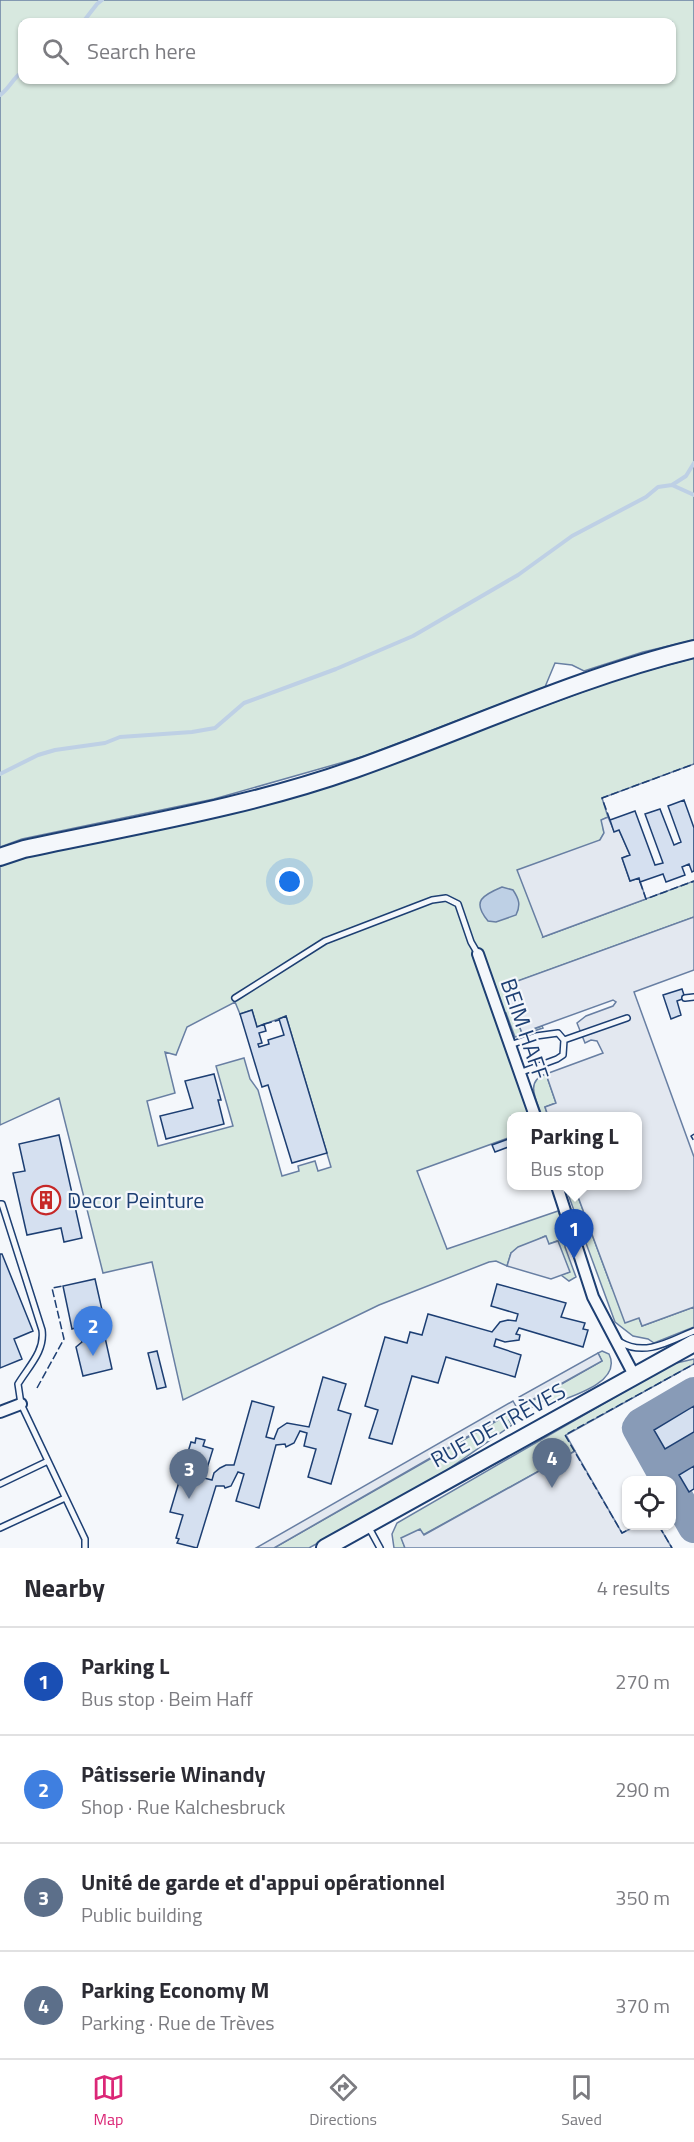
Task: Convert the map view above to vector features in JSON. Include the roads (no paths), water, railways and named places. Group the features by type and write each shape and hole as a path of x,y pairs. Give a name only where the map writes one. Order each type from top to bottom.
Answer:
{"main road":[{"path":"0,857 24,849 207,812 289,790 355,769 617,671 694,650"},
{"name":"RUE DE TRÈVES","path":"325,1548 694,1343"}],"street":[{"name":"BEIM HAFF","path":"478,954 534,1112"},
{"path":"559,1190 593,1298 634,1375"},
{"path":"1,1410 21,1404"}],"lane":[{"path":"236,998 325,941 432,900 446,898 458,904 471,942 478,954"},
{"path":"685,999 694,997"},
{"path":"564,1040 627,1018"},
{"path":"510,1045 550,1033 558,1033 564,1040 563,1055 519,1073"},
{"path":"0,1204 2,1204 42,1330 41,1349 18,1383 21,1404 85,1539 85,1548"},
{"path":"613,1338 628,1347 651,1350 694,1331"},
{"path":"0,1484 48,1461"},
{"path":"0,1528 65,1498"},
{"path":"367,1524 380,1548"}],"water":[{"path":"502,887 513,890 517,896 518,911 516,915 496,922 488,921 480,908 481,900"}],"waterway":[{"path":"86,18 102,0"},
{"path":"0,95 18,75"},
{"path":"0,774 38,755 55,750 105,743 120,737 192,732 215,728 244,703 336,669 413,636 518,575 572,536 646,497 658,487 672,485 686,476 694,463"},
{"path":"672,485 694,495"}],"place":[{"name":"Decor Peinture","path":"46,1200"},
{"name":"Parking L","path":"574,1259"},
{"name":"Pâtisserie Winandy","path":"93,1356"},
{"name":"Parking Economy M","path":"552,1488"},
{"name":"Unité de garde et d'appui opérationnel","path":"189,1499"}]}
